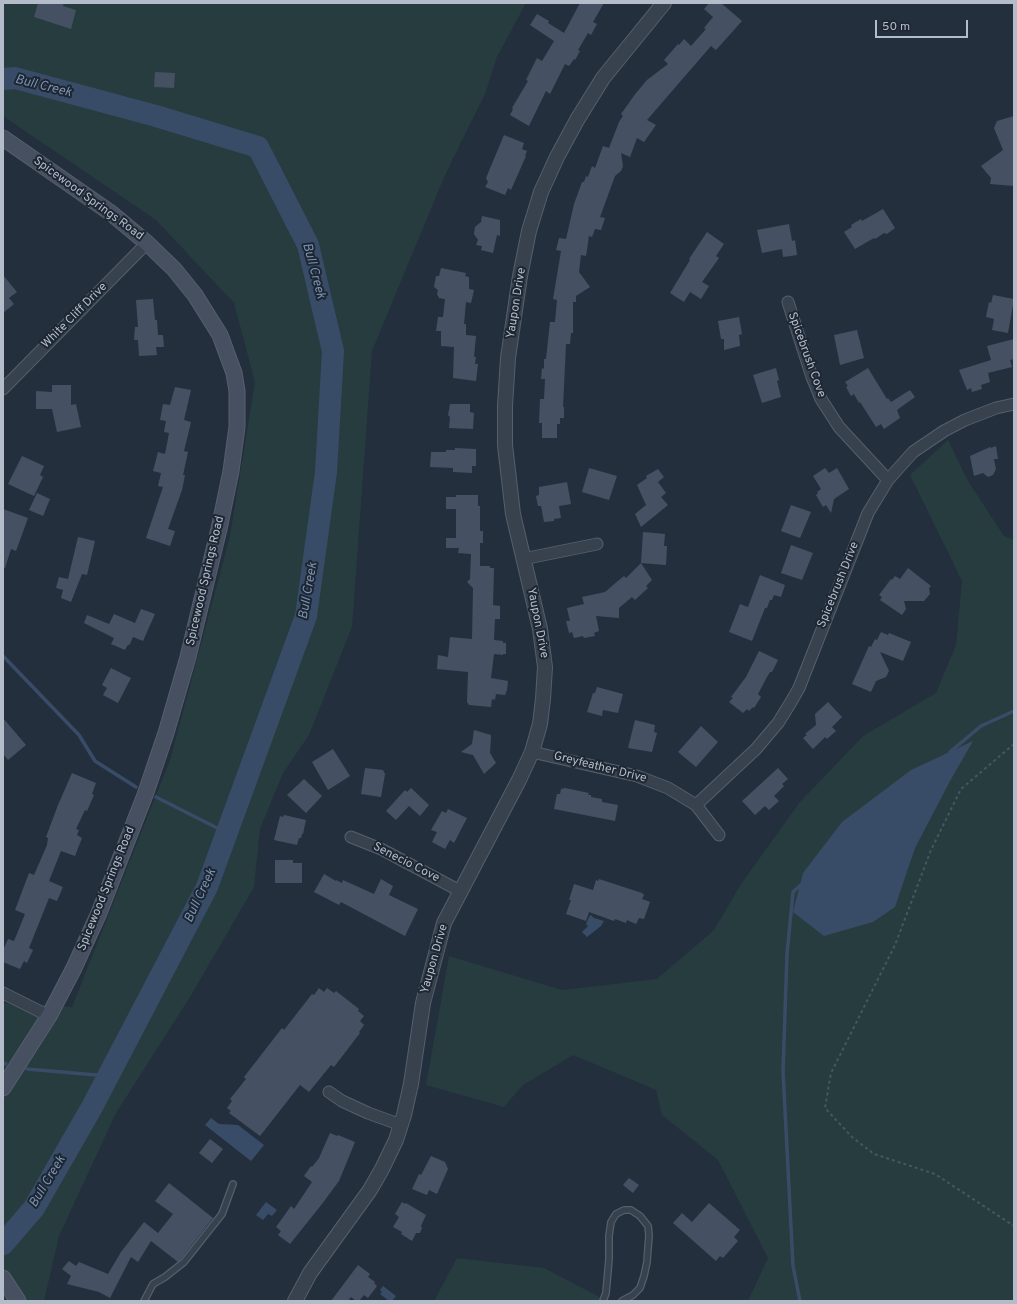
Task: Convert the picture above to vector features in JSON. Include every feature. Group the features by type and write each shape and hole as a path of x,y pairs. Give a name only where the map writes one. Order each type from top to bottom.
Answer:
{"main road":[{"name":"Spicewood Springs Road","path":"3,138 78,189 147,242 174,269 195,295 220,335 234,373 237,391 237,427 231,471 219,530 188,657 166,733 145,794 100,913 49,1016 3,1088"},
{"path":"3,1278 18,1301"}],"street":[{"name":"Yaupon Drive","path":"295,1301 310,1273 370,1190 382,1169 402,1124 412,1084 422,1003 444,923 519,780 532,752 540,724 545,667 540,629 513,514 505,445 505,406 508,358 520,276 529,231 541,192 557,157 577,120 603,78 664,3"},
{"name":"White Cliff Drive","path":"3,389 147,242"},
{"name":"Spicebrush Cove","path":"788,302 812,377 821,399 838,427 888,480"},
{"name":"Spicebrush Drive","path":"696,806 756,749 778,723 791,702 799,688 868,513 888,480 913,452 944,430 996,408 1014,404"},
{"path":"523,558 597,544"},
{"name":"Greyfeather Drive","path":"532,752 637,776 668,788 696,806 719,835"},
{"name":"Senecio Cove","path":"351,837 381,849 460,891"},
{"path":"3,994 49,1016"},
{"path":"329,1092 342,1101 368,1113 402,1124"}],"lane":[{"path":"144,1301 153,1284 165,1277 184,1262 222,1214 233,1184"},
{"path":"603,1301 606,1293 611,1222 616,1214 624,1210 630,1210 636,1212 648,1226 648,1248 644,1276 640,1288 633,1295 622,1301"}],"path":[{"path":"1014,744 961,789 930,850 895,945 831,1073 825,1108 852,1137 874,1154 935,1174 1014,1226"}],"green space":[{"path":"3,3 526,3 497,57 485,94 445,175 372,351 352,627 309,735 283,773 260,829 254,887 190,997 116,1113 59,1236 44,1301 3,1301 3,1003 72,1007 170,760 230,536 255,382 234,303 156,220 3,116"},
{"path":"948,440 968,481 1004,536 1014,540 1014,1301 748,1301 768,1258 718,1160 662,1115 656,1090 573,1055 523,1085 504,1107 426,1085 449,956 562,990 657,979 714,930 741,884 800,802 863,736 936,693 956,645 962,581 910,475"},
{"path":"457,1258 544,1268 607,1301 434,1301"}],"water":[{"path":"973,741 915,848 895,907 873,922 824,936 793,912 803,873 842,822 911,770"},
{"path":"591,915 594,918 604,921 601,926 587,937 582,932 588,926 586,924"},
{"path":"211,1118 219,1124 238,1125 264,1145 251,1161 205,1125"},
{"path":"266,1202 277,1210 272,1216 268,1214 263,1220 256,1215"},
{"path":"383,1286 396,1296 392,1301 389,1301 380,1294 382,1292 380,1290"}],"building":[{"path":"38,3 64,3 63,6 76,10 71,29 34,17"},
{"path":"580,3 604,3 593,22 597,24 591,35 588,33 578,50 580,51 575,60 574,59 569,66 565,64 550,94 546,91 529,126 510,115 513,109 512,108 528,81 526,80 537,58 542,61 554,41 530,25 537,14 564,33"},
{"path":"709,3 721,3 742,21 716,50 711,46 647,120 656,125 644,142 637,138 630,157 621,153 623,166 621,171 615,176 600,217 605,218 601,230 595,229 592,237 589,236 586,256 581,255 579,272 590,287 576,296 576,302 573,302 573,333 571,333 570,344 566,344 563,407 564,418 560,418 560,424 557,424 557,438 542,438 542,423 539,423 540,399 544,399 545,379 541,379 542,368 544,369 544,359 546,359 550,322 555,322 557,300 553,299 561,251 556,250 559,238 566,239 574,204 582,182 584,182 586,176 588,177 592,166 595,168 603,146 609,148 619,122 623,116 621,114 647,80 668,64 664,60 678,44 679,45 684,39 691,46 706,29 704,28 713,17 704,9"},
{"path":"155,72 175,73 174,88 154,87"},
{"path":"1014,116 1014,186 990,184 991,178 981,166 1003,150 994,128 997,121"},
{"path":"504,135 524,143 522,149 527,151 511,190 508,188 505,195 485,187 488,182 486,178"},
{"path":"883,209 895,228 887,234 884,233 855,249 844,232 852,227 851,225 861,219 862,221"},
{"path":"482,216 500,220 500,236 497,235 493,253 481,250 482,246 476,245 478,240 474,234 475,227 481,222"},
{"path":"789,224 792,241 795,240 797,255 783,257 782,249 762,253 757,230"},
{"path":"707,232 724,244 716,256 719,258 702,282 709,286 701,299 690,292 684,302 670,293 690,260 689,259"},
{"path":"441,268 466,273 465,276 469,277 469,289 474,290 471,303 466,302 464,324 466,324 466,335 476,336 474,357 476,357 475,364 478,364 476,381 453,378 454,347 441,346 441,331 436,331 438,317 443,317 445,299 439,298 437,294 438,290 434,287 436,276 439,276"},
{"path":"3,275 17,292 9,298 14,304 3,313"},
{"path":"993,295 1014,299 1008,333 992,330 994,319 986,317 989,302 991,303"},
{"path":"153,299 158,335 163,335 164,347 156,347 157,355 139,356 138,340 134,340 135,327 138,327 136,300"},
{"path":"739,317 742,334 739,335 740,346 724,350 724,339 721,339 718,321"},
{"path":"857,330 864,358 840,365 834,335"},
{"path":"1014,339 1014,359 1010,360 1012,367 988,373 990,382 981,385 982,389 972,392 971,388 967,390 959,370 991,360 987,346"},
{"path":"776,368 779,380 777,381 781,397 762,403 753,375"},
{"path":"868,368 887,399 888,398 891,402 910,390 915,397 897,410 900,418 884,429 881,424 876,427 854,394 851,396 846,387 848,386 845,382"},
{"path":"52,385 71,385 71,405 76,404 81,427 57,432 52,409 36,409 36,391 52,392"},
{"path":"175,387 191,390 184,420 191,422 184,451 188,452 183,475 185,475 182,490 168,529 175,531 170,546 146,538 163,487 158,486 161,473 153,471 158,452 165,454 169,433 164,432 166,421 160,420 163,404 170,405"},
{"path":"450,404 470,404 470,412 474,413 473,429 449,428 450,417 448,415"},
{"path":"996,446 998,459 994,459 996,469 993,475 988,477 983,473 974,476 970,456 990,447"},
{"path":"455,448 476,449 476,466 472,466 472,473 453,472 453,468 430,467 431,452 446,452 446,450 455,450"},
{"path":"22,456 44,466 40,475 43,477 34,496 8,484"},
{"path":"589,468 617,476 609,500 582,492"},
{"path":"825,468 829,473 837,468 849,489 834,499 831,513 826,505 823,507 816,495 821,489 813,476"},
{"path":"658,469 664,477 658,482 666,493 661,497 668,505 641,527 635,514 646,505 637,485 647,478 646,476"},
{"path":"567,482 571,504 559,506 561,518 554,519 554,521 544,522 541,506 538,506 536,496 539,495 539,487"},
{"path":"37,493 50,499 43,516 29,510"},
{"path":"456,495 478,495 478,506 480,506 480,531 483,531 483,543 480,543 480,566 490,566 490,568 494,568 493,605 500,606 500,619 495,619 494,640 503,641 503,643 506,643 506,654 494,654 491,678 508,681 505,695 496,694 495,700 492,699 491,707 469,705 467,702 468,672 437,669 438,655 448,657 450,637 472,639 473,588 467,582 470,579 471,554 458,553 459,548 446,548 446,538 456,538 456,509 446,509 446,497 456,497"},
{"path":"791,505 811,512 800,538 781,531"},
{"path":"3,509 28,518 16,551 11,549 5,568 3,568"},
{"path":"643,532 665,534 664,546 667,546 666,565 641,563"},
{"path":"78,537 95,541 87,575 82,574 71,602 61,598 63,590 56,588 59,577 68,579"},
{"path":"791,545 813,553 802,580 781,573"},
{"path":"641,563 652,580 646,586 648,588 635,600 632,597 619,608 619,618 596,616 599,631 594,633 595,636 574,638 572,632 569,633 566,621 570,621 567,608 584,604 582,597 605,592 624,576 626,578"},
{"path":"908,568 931,586 929,588 930,594 924,601 904,601 906,609 902,615 880,600 882,597 879,595 891,579 892,580 895,576 900,579"},
{"path":"760,575 785,585 781,597 774,595 767,608 765,608 752,641 729,632 740,604 748,607"},
{"path":"141,609 155,614 143,641 133,637 125,650 111,644 114,638 84,623 87,615 109,624 114,614 135,623"},
{"path":"881,632 888,635 889,633 911,642 903,661 880,652 889,671 886,677 876,681 871,692 852,684 869,646 871,647 875,639 877,640"},
{"path":"759,651 778,660 758,694 761,697 754,708 753,707 749,711 747,709 743,713 729,702 746,677"},
{"path":"111,668 131,678 118,703 103,695 107,688 102,685"},
{"path":"597,687 623,694 618,713 603,710 602,716 587,712 593,693 595,693"},
{"path":"828,702 842,717 832,727 836,731 827,739 825,737 813,749 803,738 807,735 805,734 816,725 815,714"},
{"path":"3,718 26,745 8,760 3,754"},
{"path":"635,720 655,725 654,732 657,733 652,752 628,748"},
{"path":"701,726 718,742 696,767 678,752"},
{"path":"474,730 491,735 490,753 496,763 484,774 473,755 461,752 472,744"},
{"path":"333,749 350,776 328,790 312,762"},
{"path":"365,768 383,770 385,774 381,797 361,794"},
{"path":"778,768 788,779 782,784 784,786 774,796 779,801 769,810 765,806 755,815 742,801"},
{"path":"72,773 96,783 92,794 94,795 87,811 85,810 76,829 79,830 77,835 82,838 75,856 61,851 49,881 63,887 57,901 49,898 29,948 33,950 27,963 24,961 20,969 3,962 3,950 8,939 14,941 25,914 15,910 29,873 34,875 47,845 48,838 46,837"},
{"path":"304,779 322,796 306,813 287,795"},
{"path":"411,788 429,805 420,816 409,806 396,820 386,811 405,790 407,792"},
{"path":"565,788 589,793 588,795 591,795 591,797 602,799 602,802 618,805 615,821 554,809 557,794 560,794 561,789"},
{"path":"448,809 467,818 454,843 450,840 445,849 432,842 437,832 431,830 442,811 446,813"},
{"path":"284,815 306,820 303,834 301,838 299,838 297,845 274,840 280,816 283,817"},
{"path":"275,860 293,860 293,863 302,863 302,883 275,883"},
{"path":"324,874 336,881 342,883 343,880 374,894 381,879 393,886 389,895 418,909 405,936 341,902 339,905 314,892"},
{"path":"599,879 642,893 644,895 642,899 650,902 644,919 639,918 636,924 627,920 626,923 615,919 614,921 589,912 586,921 566,914 571,900 569,900 574,884 593,890 596,880 598,881"},
{"path":"319,988 324,992 327,988 334,993 336,991 359,1009 358,1011 364,1016 360,1021 364,1025 359,1032 360,1033 334,1067 331,1065 309,1092 300,1085 260,1136 229,1113 231,1111 227,1108 232,1101 230,1099 246,1079 244,1077 282,1028 284,1030 312,994 314,995"},
{"path":"330,1133 355,1142 339,1181 290,1244 278,1235 281,1231 276,1227 291,1206 294,1209 312,1182 304,1176 319,1158"},
{"path":"210,1139 223,1149 212,1163 199,1153"},
{"path":"431,1156 445,1162 448,1169 437,1194 429,1190 427,1195 412,1189 419,1174 421,1175"},
{"path":"629,1178 639,1185 633,1193 623,1185"},
{"path":"169,1183 213,1218 178,1262 151,1241 138,1262 131,1257 110,1298 99,1292 67,1284 71,1276 62,1269 69,1261 76,1266 79,1262 108,1274 121,1252 144,1222 158,1233 173,1214 155,1201"},
{"path":"402,1202 426,1215 421,1226 422,1228 420,1233 416,1233 412,1241 401,1234 402,1232 393,1227 399,1217 395,1214"},
{"path":"709,1203 740,1230 734,1237 738,1241 723,1258 720,1256 716,1261 673,1223 682,1213 692,1222"},
{"path":"358,1265 370,1274 368,1277 375,1282 374,1283 377,1286 368,1298 364,1295 359,1301 356,1301 351,1297 348,1301 331,1301"}],"waterway":[{"name":"Bull Creek","path":"3,79 15,78 156,116 258,147 308,245 333,351 326,472 306,616 207,887 92,1107 34,1208 3,1244"},
{"path":"3,656 79,735 95,761 136,787"},
{"path":"950,752 981,726 1014,711"},
{"path":"156,797 227,833"},
{"path":"800,1301 793,1266 783,1071 787,954 793,892 802,884"},
{"path":"27,1069 108,1076"}]}
